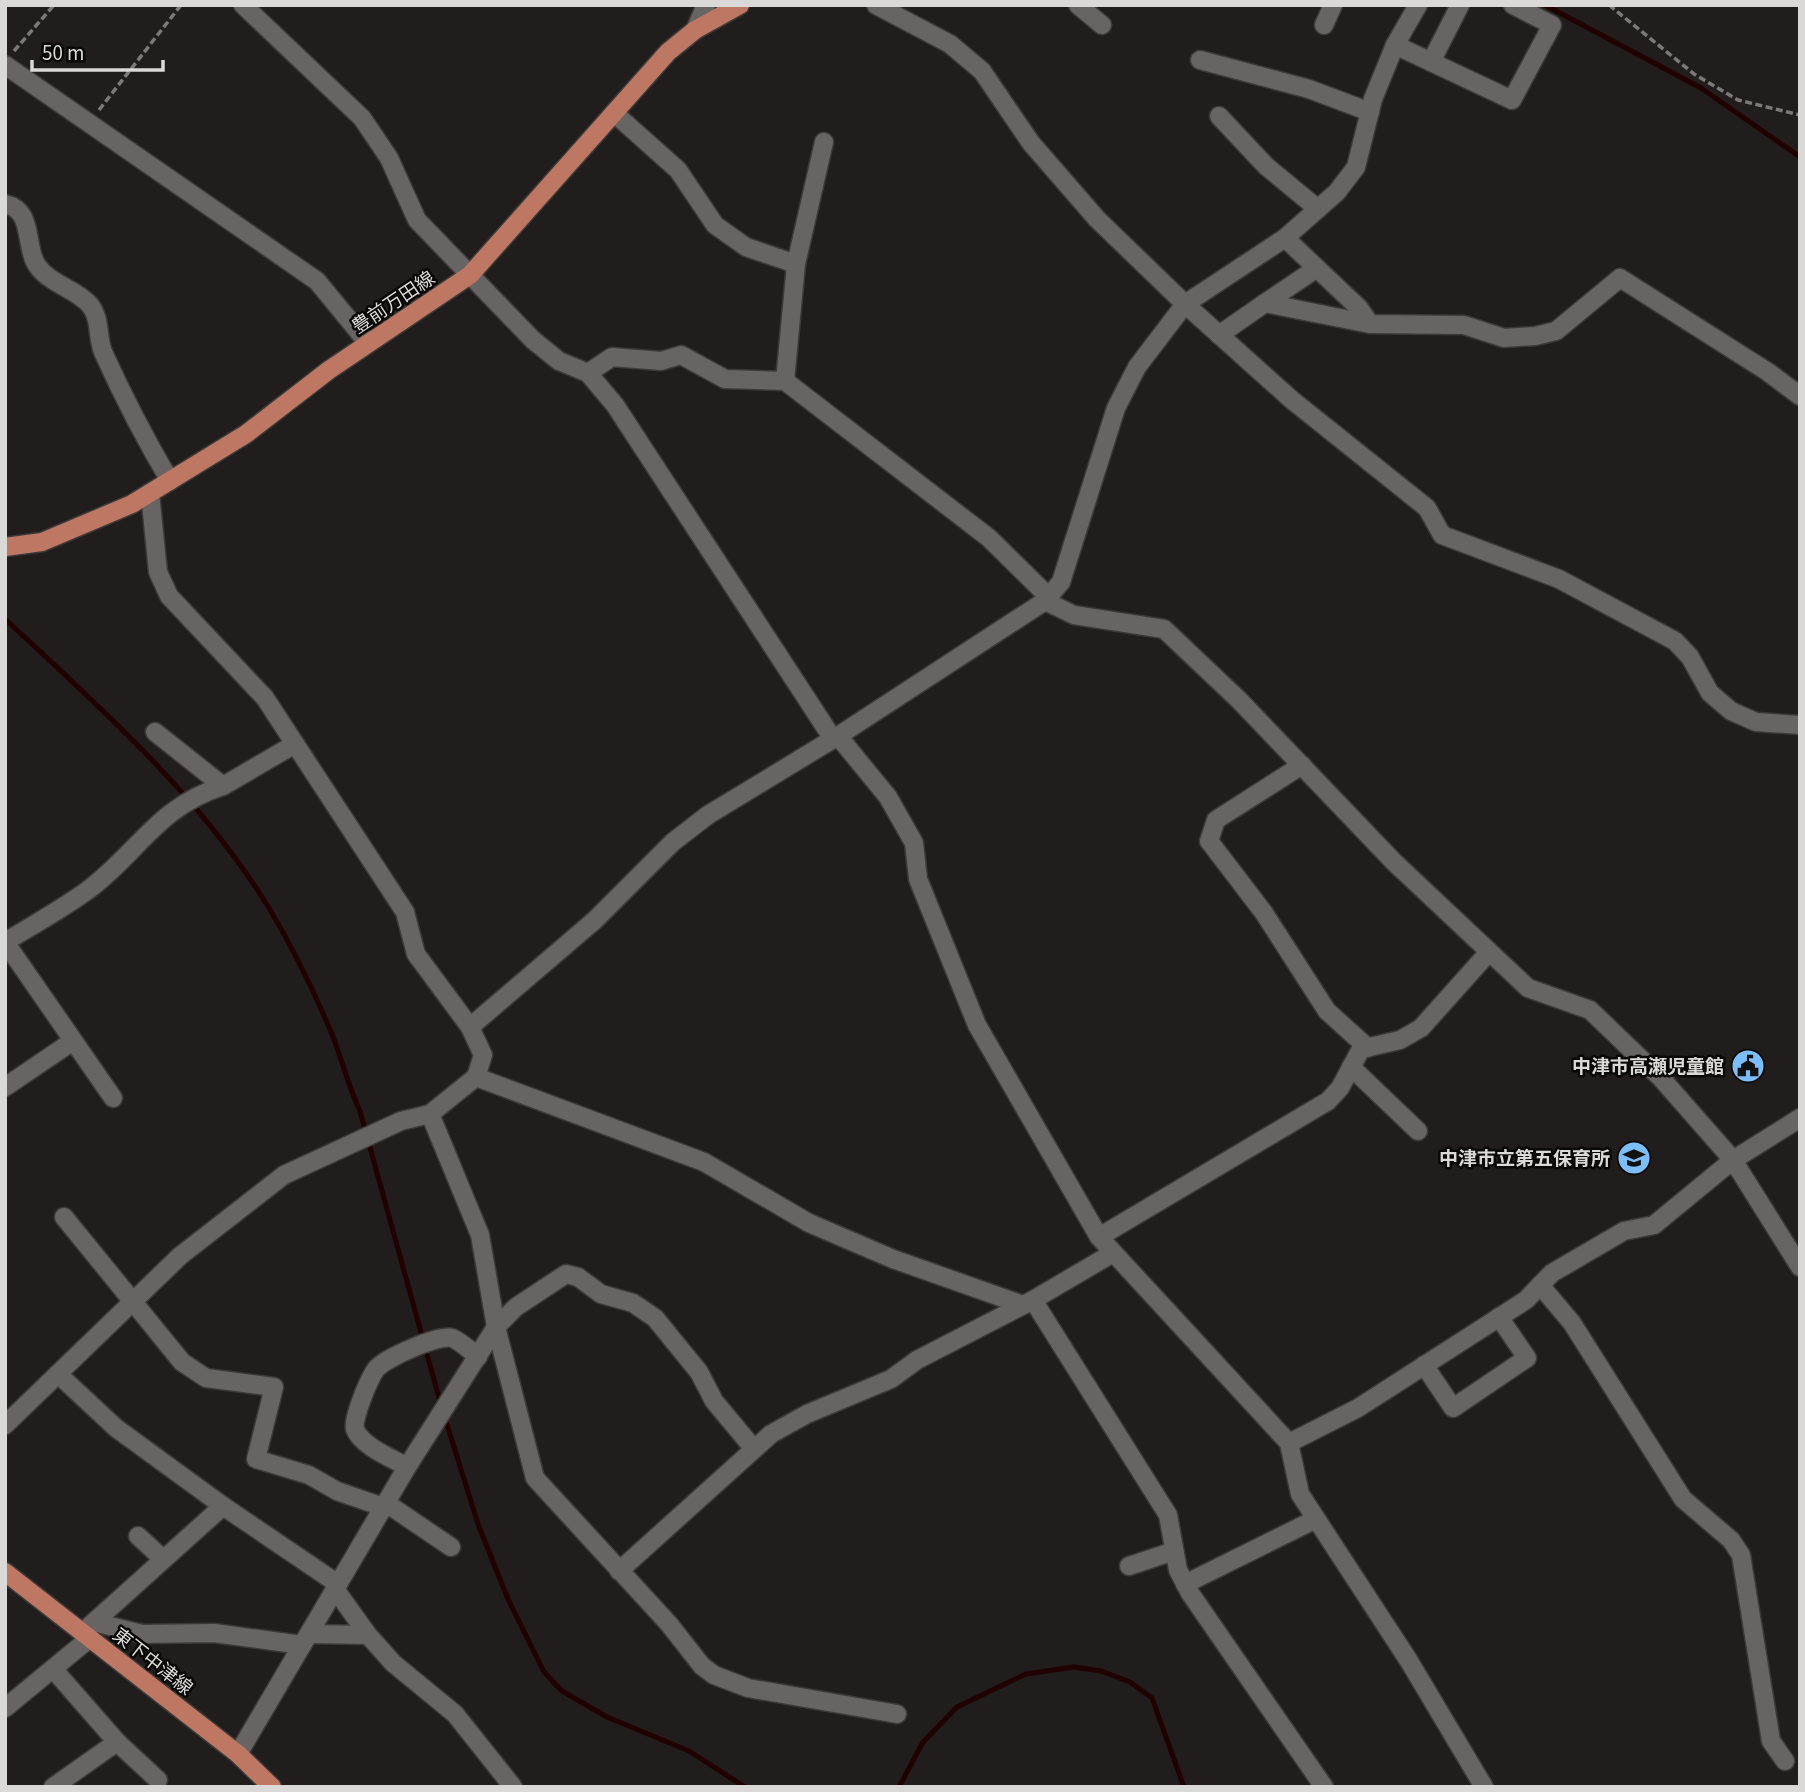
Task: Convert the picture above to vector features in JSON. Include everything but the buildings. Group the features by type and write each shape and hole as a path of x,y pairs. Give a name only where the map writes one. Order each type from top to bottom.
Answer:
{"main road":[{"name":"豊前万田線","path":"5,547 42,542 132,504 246,433 368,343 470,275 668,52 695,30 740,5"},
{"name":"東下中津線","path":"5,1572 89,1631 238,1754 271,1786"}],"street":[{"path":"243,5 362,118 389,158 417,220 533,340 559,361 588,373 615,405 835,738 888,797 914,843 918,879 977,1025 1098,1237 1289,1443 1300,1494 1409,1661 1484,1787"},
{"path":"695,30 706,5"},
{"path":"876,5 950,44 982,71 1031,143 1088,209 1185,304 1292,400 1427,508 1442,535 1559,579 1675,641 1690,657 1710,693 1731,711 1756,722 1800,725"},
{"path":"1077,5 1102,25"},
{"path":"1324,25 1333,5"},
{"path":"1431,62 1460,5"},
{"path":"1395,45 1512,100 1552,24 1513,5"},
{"path":"470,1027 595,920 624,888 691,828 835,738 1046,598 1061,582 1116,408 1136,367 1185,304 1285,238 1337,192 1356,167 1370,112 1395,45 1414,7"},
{"path":"9,58 89,123 317,281 368,343"},
{"path":"1200,60 1310,89 1370,112"},
{"path":"614,113 678,170 715,225 746,247 796,264"},
{"path":"1219,116 1266,166 1318,209"},
{"path":"785,381 796,264 824,142"},
{"path":"5,204 13,205 25,219 34,260 41,271 89,304 96,316 102,350 118,378 136,426 170,481"},
{"path":"1285,238 1359,309 1370,324"},
{"path":"1219,335 1317,268"},
{"path":"1265,303 1370,324 1464,325 1504,338 1535,336 1556,331 1620,278 1768,372 1800,396"},
{"path":"588,373 612,357 661,362 681,355 725,379 785,381 989,538 1046,598 1074,615 1164,629 1394,862 1528,988 1590,1010 1687,1105 1733,1160 1800,1267"},
{"path":"5,1425 180,1256 284,1175 390,1126 430,1114 476,1077 483,1055 470,1027 416,954 405,912 265,698 169,596 158,572 150,493"},
{"path":"155,732 223,786"},
{"path":"113,1098 5,942 89,889 171,810 197,794 223,786 295,744"},
{"path":"1301,765 1216,820 1209,841 1264,913 1327,1011 1368,1048"},
{"path":"1098,1237 1328,1101 1361,1049 1400,1040 1421,1028 1489,952"},
{"path":"5,1087 73,1041"},
{"path":"1351,1068 1418,1131"},
{"path":"476,1077 704,1162 809,1223 893,1259 1028,1303 1168,1515 1178,1570 1185,1584 1324,1787"},
{"path":"430,1114 480,1235 496,1326 535,1478 669,1624 702,1666 714,1675 748,1688 793,1698 897,1714"},
{"path":"1289,1443 1359,1408 1526,1300 1552,1273 1624,1231 1654,1225 1733,1160 1800,1118"},
{"path":"64,1217 182,1362 206,1378 274,1387 256,1459 309,1475 337,1491 385,1505 451,1547"},
{"path":"619,1571 771,1434 807,1414 891,1379 917,1360 1028,1303 1113,1253"},
{"path":"238,1754 407,1467 496,1326 516,1307 566,1274 578,1277 601,1294 633,1303 655,1318 699,1373 714,1401 754,1449"},
{"path":"1540,1285 1572,1323 1683,1499 1731,1540 1741,1555 1771,1741 1785,1761"},
{"path":"1424,1365 1453,1408 1527,1358 1499,1317"},
{"path":"407,1467 366,1442 356,1431 354,1420 376,1369 388,1359 440,1338 452,1338 478,1357"},
{"path":"58,1374 116,1428 337,1586 368,1635 393,1663 455,1714 513,1787"},
{"path":"5,1708 54,1670 89,1631 163,1559 223,1506"},
{"path":"1185,1584 1316,1519"},
{"path":"138,1536 163,1559"},
{"path":"1129,1566 1174,1551"},
{"path":"89,1631 142,1634 214,1633 305,1640 368,1635"},
{"path":"54,1670 117,1742 158,1780"},
{"path":"53,1787 117,1742"}],"path":[{"path":"9,58 54,5"},
{"path":"89,123 181,5"},
{"path":"1609,5 1694,74 1738,100 1800,115"}],"waterway":[{"path":"1545,5 1701,88 1800,157"},
{"path":"5,619 113,720 180,791 242,867 269,908 329,1027 360,1111 441,1405"},
{"path":"445,1418 478,1524 508,1599 544,1672 562,1691 607,1717 689,1751 745,1787"},
{"path":"899,1787 923,1742 957,1707 1026,1674 1074,1667 1101,1671 1130,1682 1152,1698 1184,1787"}],"place":[{"name":"中津市高瀬児童館","path":"1748,1066"},
{"name":"中津市立第五保育所","path":"1634,1158"}]}
